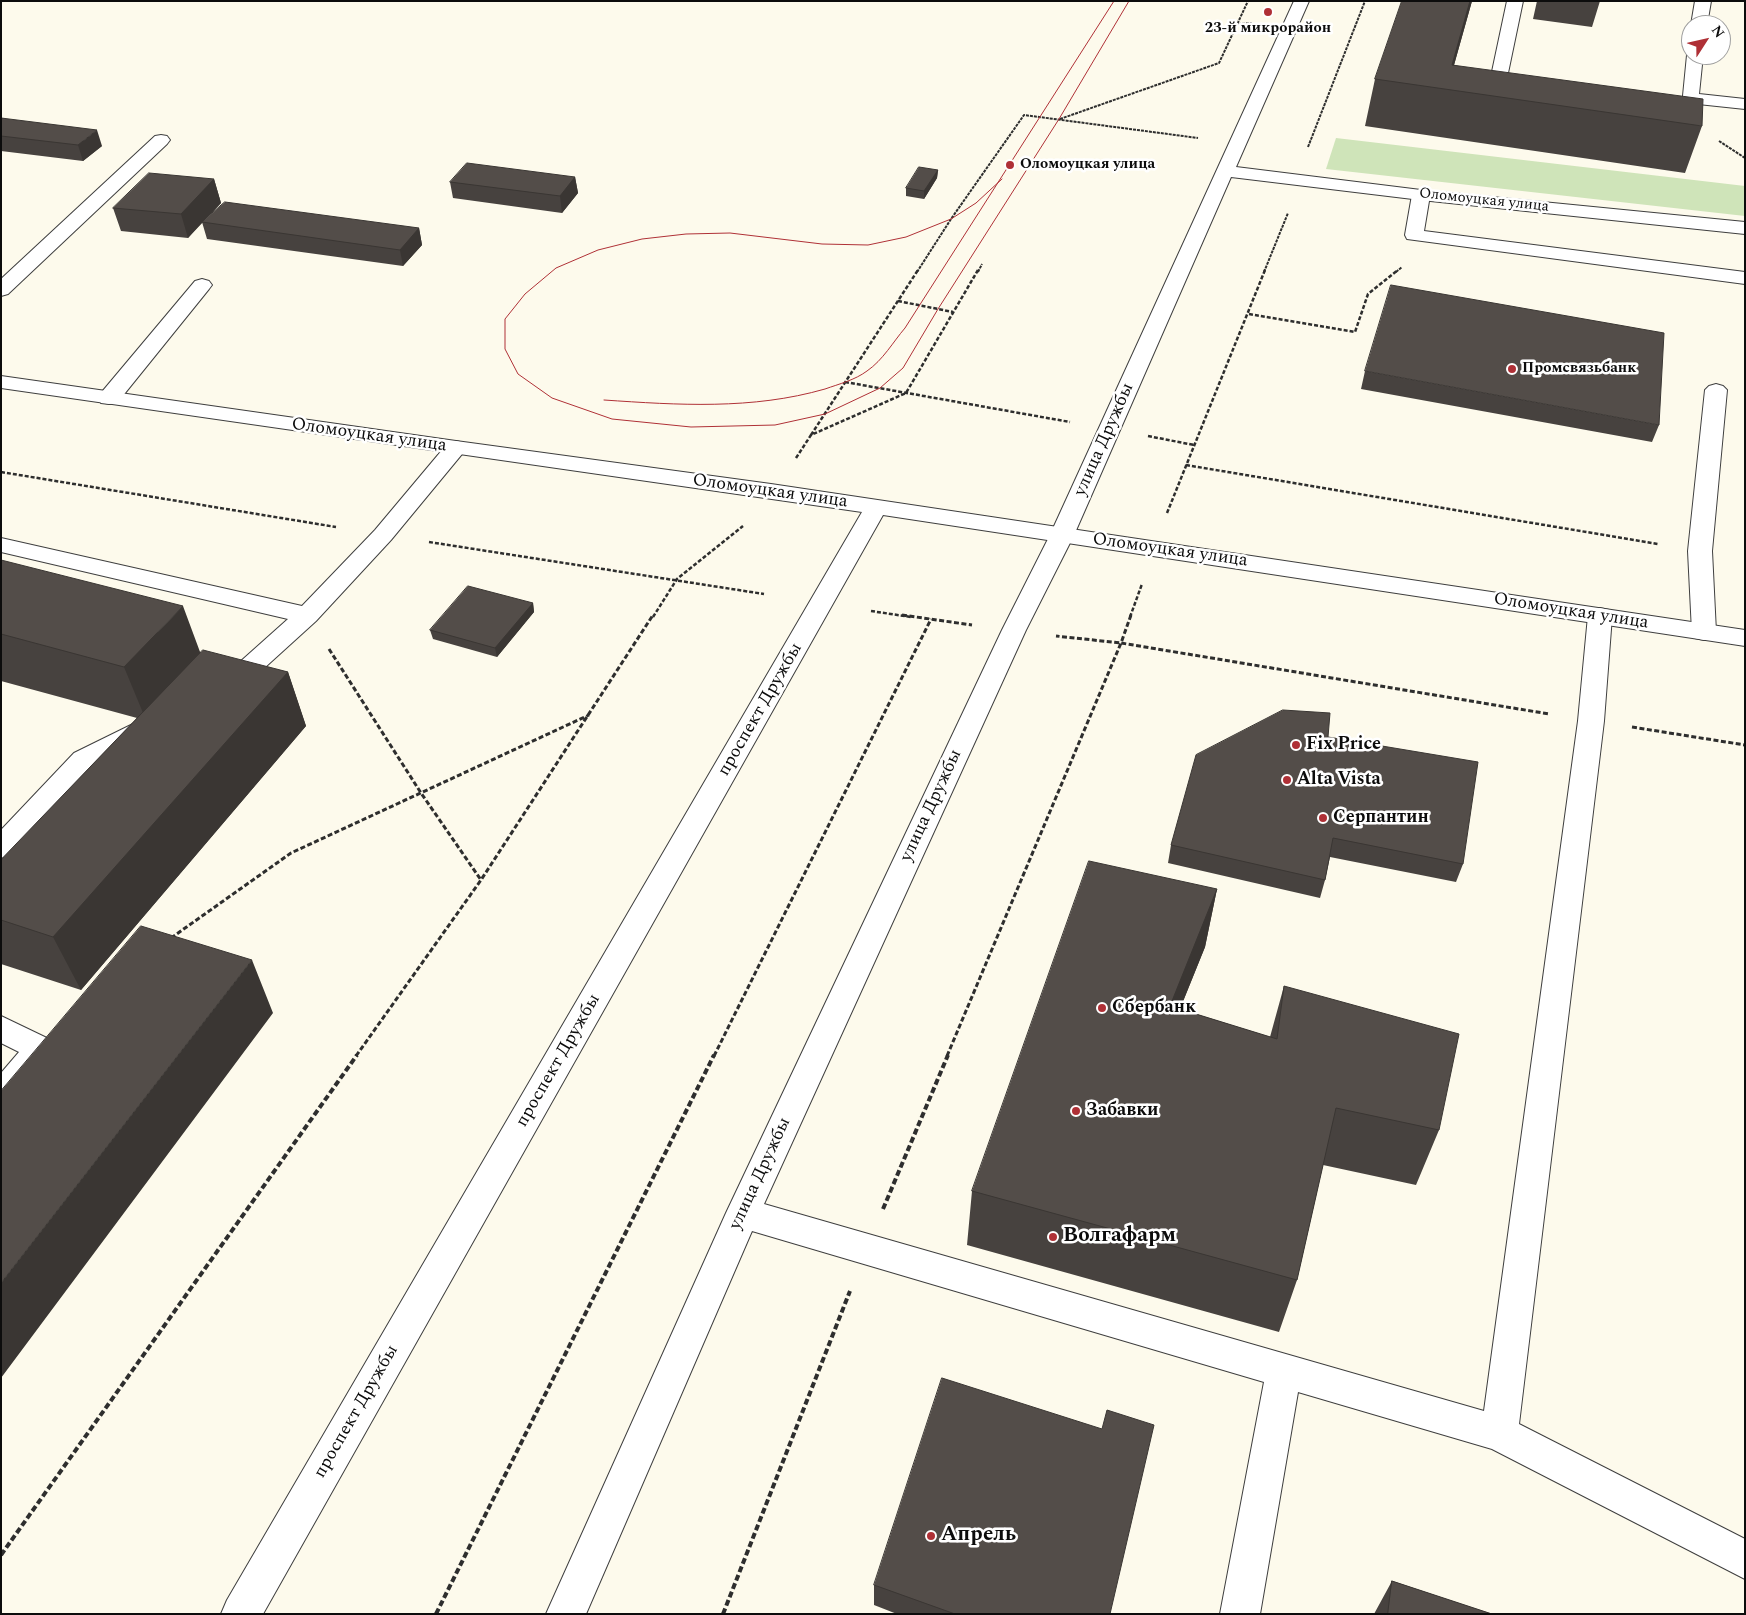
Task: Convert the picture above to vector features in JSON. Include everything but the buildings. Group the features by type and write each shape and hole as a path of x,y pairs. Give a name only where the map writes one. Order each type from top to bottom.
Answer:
{"street":[{"name":"улица Дружбы","path":"566,1614 743,1213 1014,630 1062,535 1111,429 1224,171 1302,1"},
{"path":"1513,102 1494,100 1515,1"},
{"path":"1701,15 1703,1"},
{"path":"1659,119 1689,122 1694,65"},
{"path":"1690,98 1745,104"},
{"path":"1,290 161,140"},
{"name":"Оломоуцкая улица","path":"1224,171 1421,195 1745,228"},
{"path":"1421,195 1414,235 1745,278"},
{"path":"109,398 202,285"},
{"name":"Оломоуцкая улица","path":"1,382 1062,535 1745,638"},
{"path":"1704,632 1700,551 1716,390"},
{"path":"205,697 231,684 307,615 382,535 456,448"},
{"name":"проспект Дружбы","path":"241,1614 876,508"},
{"path":"1,545 307,615"},
{"path":"1499,1433 1591,721 1600,616"},
{"path":"1,848 83,760 161,720"},
{"path":"1,1028 40,1050 1,1096"},
{"path":"743,1213 1499,1433 1745,1560"},
{"path":"1240,1614 1284,1370"}],"path":[{"path":"1059,119 1219,63 1248,1"},
{"path":"1306,153 1365,1"},
{"path":"793,462 950,219 1024,115 1206,139"},
{"path":"1167,514 1249,314 1290,207"},
{"path":"811,435 906,393 982,264"},
{"path":"1249,314 1355,332 1368,294 1402,267"},
{"path":"898,301 954,312"},
{"path":"845,382 1076,423"},
{"path":"1142,435 1194,445"},
{"path":"1186,465 1700,551"},
{"path":"1,1554 481,880 677,579 749,521"},
{"path":"723,1614 866,1249 1121,643 1145,577"},
{"path":"871,611 980,626"},
{"path":"307,615 421,793 481,880"},
{"path":"436,1614 930,619"},
{"path":"1054,636 1121,643 1745,745"},
{"path":"170,939 291,853 590,715"}],"green space":[{"path":"1336,138 1745,186 1745,216 1326,169"}],"tram line":[{"path":"998,183 1114,1"},
{"path":"998,183 976,203 951,219 906,237 868,245 822,244 730,233 686,234 642,239 598,250 556,268 525,294 505,319 505,349 518,374 552,398 612,419 691,427 775,425 825,414 880,388 903,368 938,309 1059,119 1129,1"},
{"path":"998,183 1002,179"},
{"path":"604,400 687,404 743,403 798,396 847,382 857,377 873,367 905,328 998,183"}],"place":[{"name":"23-й микрорайон","path":"1268,12"},
{"name":"Оломоуцкая улица","path":"1010,165"},
{"name":"Промсвязьбанк","path":"1512,369"},
{"name":"Fix Price","path":"1296,745"},
{"name":"Alta Vista","path":"1287,780"},
{"name":"Серпантин","path":"1323,818"},
{"name":"Сбербанк","path":"1102,1008"},
{"name":"Забавки","path":"1076,1111"},
{"name":"Волгафарм","path":"1053,1237"},
{"name":"Апрель","path":"931,1536"}]}
